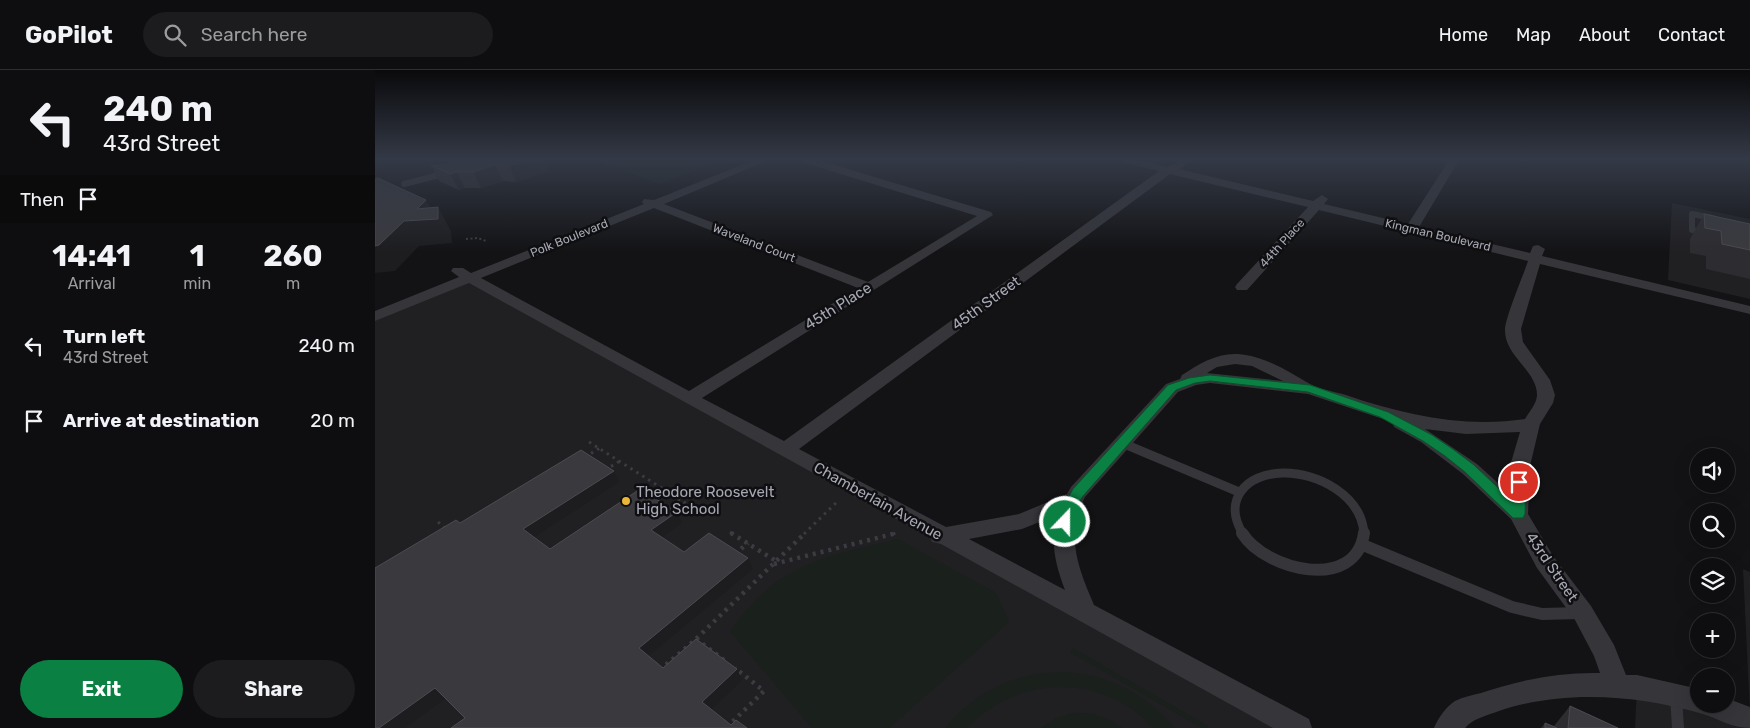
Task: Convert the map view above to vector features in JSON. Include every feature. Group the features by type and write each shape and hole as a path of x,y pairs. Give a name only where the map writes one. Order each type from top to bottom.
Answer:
{"street":[{"name":"Polk Boulevard","path":"375,316 464,274 661,191"},
{"name":"Polk Boulevard","path":"375,303 464,274 684,191"},
{"name":"45th Place","path":"689,398 987,215 907,191"},
{"name":"45th Street","path":"785,450 1138,191"},
{"name":"Kingman Boulevard","path":"1276,191 1536,254 1750,310"},
{"path":"1414,225 1435,191"},
{"name":"Waveland Court","path":"640,199 869,288"},
{"name":"44th Place","path":"1242,287 1319,202"},
{"name":"Kingman Boulevard","path":"1536,254 1750,299"},
{"path":"1518,514 1520,466 1531,424 1544,403 1546,394 1542,380 1523,356 1515,342 1513,329 1536,254"},
{"name":"Chamberlain Avenue","path":"464,274 940,536 1085,611 1299,728"},
{"path":"1085,611 1063,554 1062,532 1067,512 1078,492 1172,388 1210,378 1310,389 1384,414 1420,422 1466,428 1511,427 1531,424"},
{"path":"1384,414 1428,438 1449,453 1470,469 1518,514"},
{"path":"940,536 1022,521 1074,499"},
{"name":"43rd Street","path":"1518,514 1545,562 1583,612 1605,653 1617,686"},
{"path":"1447,728 1463,711 1511,695 1551,688 1593,685 1637,687 1688,699"},
{"path":"1732,713 1750,720"}],"lane":[{"path":"1711,234 1692,230 1692,214 1721,220"},
{"path":"1122,444 1239,492"},
{"path":"1282,474 1302,475 1321,481 1337,490 1351,502 1361,515 1365,529 1363,545 1357,555 1344,564 1332,568 1312,570 1269,558 1251,545 1239,530 1234,514 1236,498 1239,492 1258,478 1282,474"},
{"path":"1363,545 1512,607 1542,614 1583,612"},
{"path":"1678,728 1688,699"}],"path":[{"path":"466,239 478,238 486,241"},
{"path":"589,442 698,511"},
{"path":"583,458 599,448"},
{"path":"603,471 619,461"},
{"path":"664,511 680,500"},
{"path":"660,670 697,639 839,500"},
{"path":"438,522 449,532 448,536"},
{"path":"730,532 776,561"},
{"path":"772,565 897,533"},
{"path":"732,556 748,543"},
{"path":"697,639 764,691 727,727"}],"shaded area":[{"path":"1672,203 1750,219 1750,299 1668,280"},
{"name":"Theodore Roosevelt High School","path":"471,278 1299,728 375,728 375,316"},
{"path":"898,539 996,593 1009,622 889,728 812,728 730,631 748,608 784,577 824,559"},
{"path":"1743,569 1750,572 1750,708 1749,692"},
{"path":"1073,648 1208,726 1207,728 1202,728 1070,652"},
{"path":"1064,672 1096,677 1125,688 1152,705 1175,728 1153,728 1133,710 1110,697 1085,689 1060,687 1035,690 1010,698 987,710 967,728 945,728 969,704 998,686 1029,676"},
{"path":"1637,687 1690,702 1690,713 1725,713 1750,728 1635,728"},
{"path":"1075,713 1088,713 1100,716 1122,728 1041,728 1056,718"}],"building":[{"path":"375,191 406,191 426,200 417,209 438,207 438,219 404,221 379,245 375,246"},
{"path":"1704,214 1750,224 1750,250 1722,244 1721,231 1705,228"},
{"path":"581,450 614,471 523,529 550,549 640,489 677,512 651,530 684,552 709,533 748,558 639,648 663,668 696,639 737,669 702,702 731,725 736,720 747,728 451,728 465,718 435,688 379,728 375,728 375,568 456,520 460,523"},
{"path":"1570,706 1618,728 1568,728"},
{"path":"1545,723 1557,728 1545,728"}],"place":[{"name":"Theodore Roosevelt High School","path":"626,501"}],"route":[{"path":"1065,522 1067,512 1078,492 1172,388 1193,380 1210,378 1310,389 1384,414 1428,438 1449,453 1470,469 1518,514 1519,482"}]}
